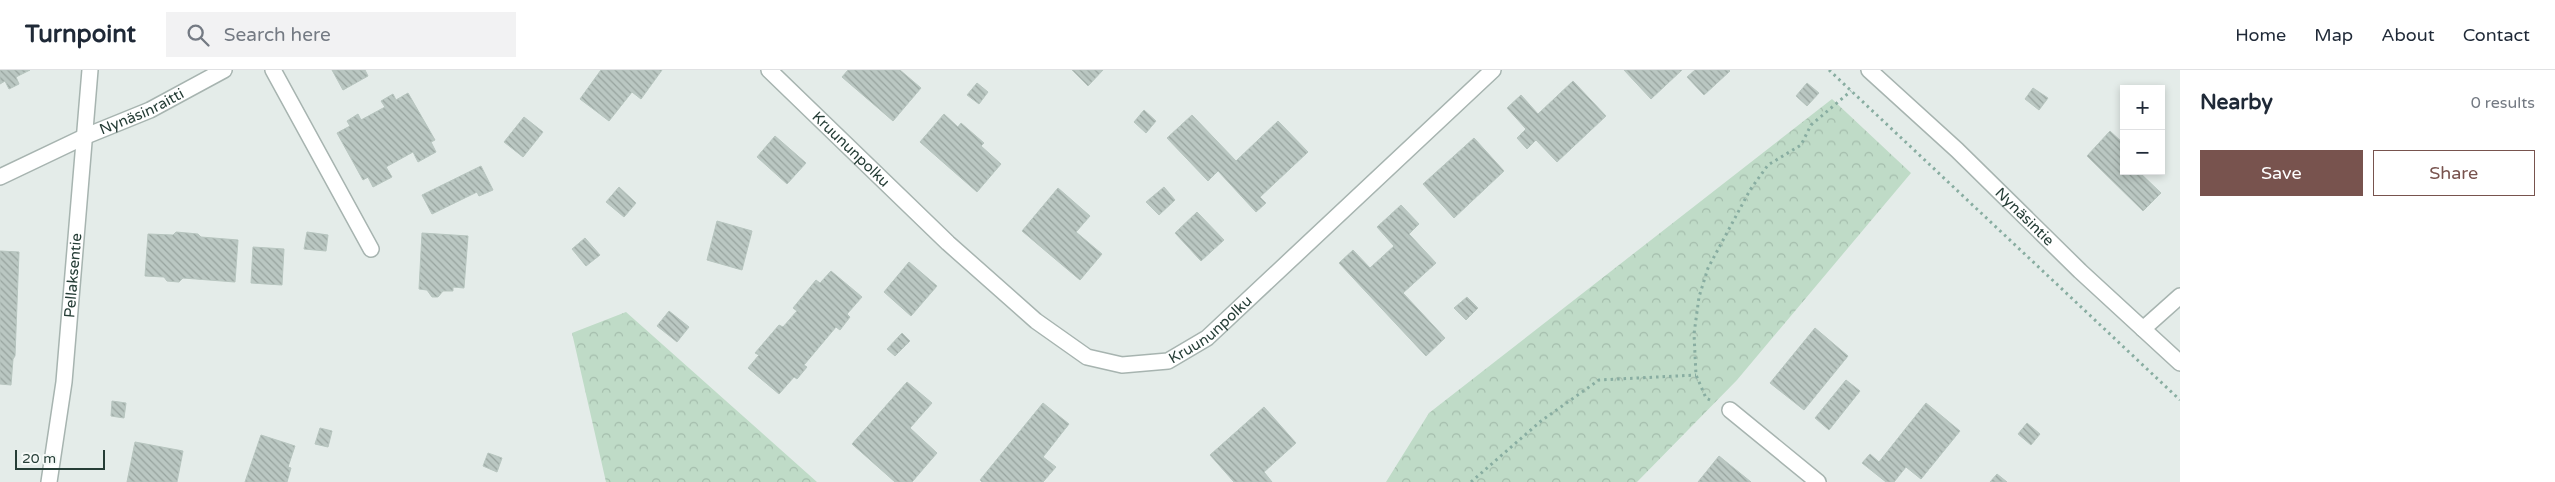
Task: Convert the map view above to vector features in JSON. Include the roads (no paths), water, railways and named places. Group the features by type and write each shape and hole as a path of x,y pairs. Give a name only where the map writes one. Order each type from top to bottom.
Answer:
{"street":[{"name":"Pellaksentie","path":"50,482 64,382 90,70"},
{"name":"Nynäsinraitti","path":"0,176 86,136 150,110 224,70"},
{"path":"273,70 371,249"},
{"name":"Kruununpolku","path":"769,70 948,243 1036,320 1087,357 1122,365 1168,361 1208,338 1493,70"},
{"name":"Nynäsintie","path":"1869,70 1957,150 2080,271 2180,363"},
{"path":"2143,329 2180,296"},
{"path":"1730,410 1818,482"}]}
